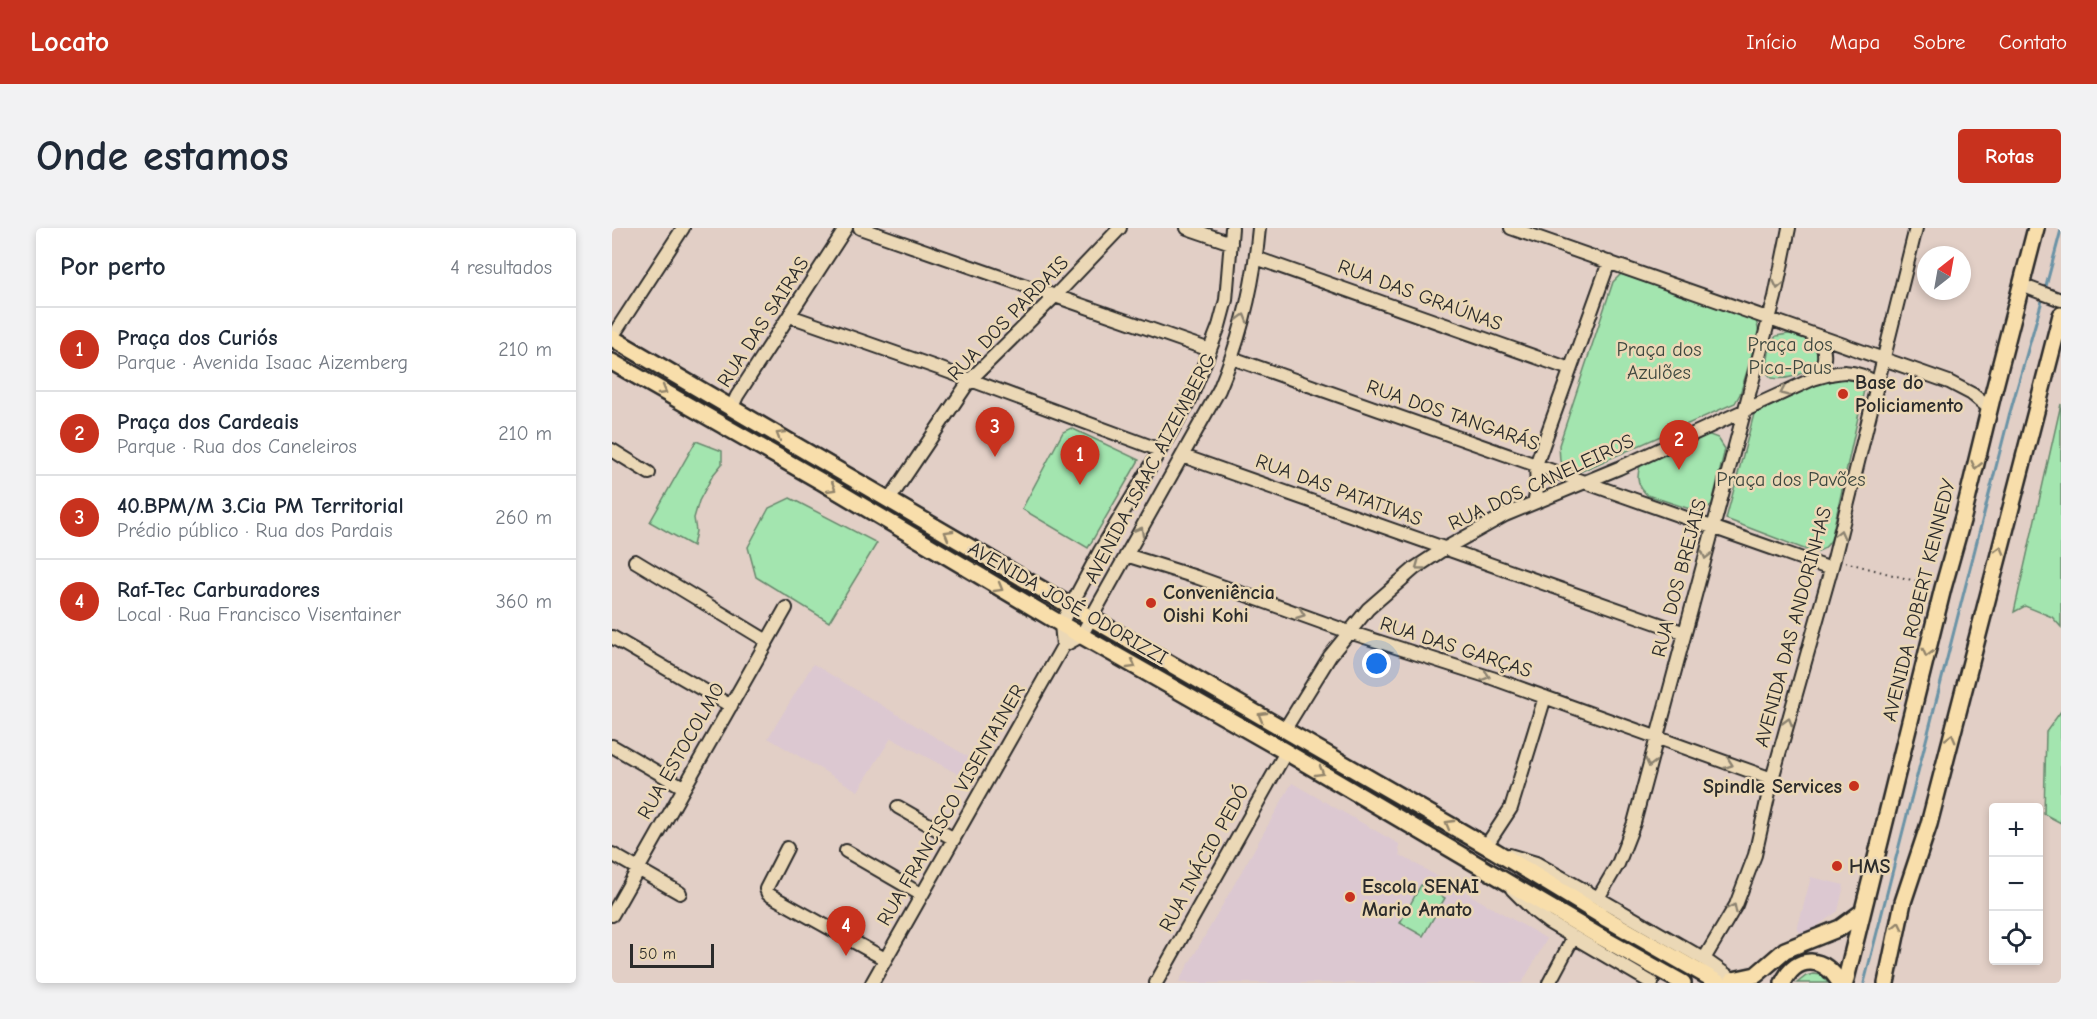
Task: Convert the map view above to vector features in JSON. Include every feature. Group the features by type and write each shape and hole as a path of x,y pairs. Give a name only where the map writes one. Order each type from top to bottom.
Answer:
{"main road":[{"name":"AVENIDA ROBERT KENNEDY","path":"1845,983 1989,408 2026,287 2036,228"},
{"path":"1886,983 1903,902 1929,824 2061,315"},
{"name":"AVENIDA JOSÉ ODORIZZI","path":"612,338 1490,848 1607,919 1730,982"},
{"name":"AVENIDA JOSÉ ODORIZZI","path":"612,362 1683,983"},
{"path":"1730,982 1756,975 1785,950 1840,927 1862,912"},
{"path":"1783,983 1796,966 1811,962 1823,964 1830,969 1840,983"}],"street":[{"path":"612,338 682,228"},
{"name":"RUA DAS SAIRAS","path":"732,407 846,228"},
{"path":"860,228 1210,350"},
{"name":"RUA DOS PARDAIS","path":"890,500 970,380 1120,228"},
{"path":"1187,228 1231,243"},
{"name":"AVENIDA ISAAC AIZEMBERG","path":"1061,624 1100,551 1190,400 1210,350 1226,300 1232,228"},
{"name":"AVENIDA ISAAC AIZEMBERG","path":"1091,618 1219,390 1232,358 1248,301 1259,228"},
{"path":"1511,228 1841,346 1949,382 1972,394 1989,408"},
{"name":"RUA DOS BREJAIS","path":"1598,897 1618,864 1634,823 1769,320 1790,228"},
{"name":"AVENIDA DAS ANDORINHAS","path":"1704,959 1736,905 1751,868 1762,830 1772,779 1832,564 1916,228"},
{"name":"RUA DAS GRAÚNAS","path":"1256,258 1570,369"},
{"path":"1534,503 1537,490 1536,465 1609,262"},
{"path":"2026,287 2057,298"},
{"path":"790,316 1160,450"},
{"path":"1813,379 1825,360 1824,347 1820,338"},
{"path":"1841,346 1869,348 1887,342"},
{"name":"RUA DOS TANGARÁS","path":"1232,358 1713,528 1832,564"},
{"name":"RUA DOS CANELEIROS","path":"1285,729 1330,656 1368,609 1415,568 1444,549 1495,520 1813,379 1851,372 1878,384"},
{"path":"612,450 649,473"},
{"name":"RUA DAS PATATIVAS","path":"1183,456 1685,633"},
{"name":"RUA DAS GARÇAS","path":"1126,555 1545,697 1772,779"},
{"path":"635,561 767,641"},
{"name":"RUA ESTOCOLMO","path":"612,915 786,608"},
{"path":"1061,624 1063,646 1081,636 1091,618"},
{"path":"612,637 730,706"},
{"name":"RUA FRANCISCO VISENTAINER","path":"872,983 1063,646"},
{"path":"1490,848 1511,808 1545,697"},
{"path":"612,746 683,787"},
{"name":"RUA INÁCIO PEDÓ","path":"1156,983 1286,752"},
{"path":"898,807 954,840"},
{"path":"787,848 766,889 768,894 885,959"},
{"name":"AVENIDA JOSÉ ODORIZZI","path":"1490,848 1536,863 1598,897 1704,959 1730,982"},
{"path":"846,851 922,895"},
{"path":"612,854 680,893"},
{"name":"AVENIDA JOSÉ ODORIZZI","path":"1504,880 1534,911 1574,938 1652,983"},
{"path":"1549,983 1574,938"}],"path":[{"path":"1832,564 1943,588"}],"shaded area":[{"path":"813,664 980,764 971,781 891,738 858,791 768,738"},
{"name":"Escola SENAI Mario Amato","path":"1292,783 1399,844 1400,855 1547,939 1522,983 1178,983"},
{"path":"1811,877 1844,885 1838,911 1805,935 1797,930"}],"green space":[{"name":"Praça dos Azulões","path":"1621,274 1756,320 1759,332 1740,394 1735,403 1582,471 1560,461 1559,445 1613,282"},
{"name":"Praça dos Pica-Paus","path":"1794,333 1813,339 1820,345 1819,365 1791,377 1772,378 1766,372 1770,346 1776,336"},
{"name":"Praça dos Pavões","path":"1836,375 1846,375 1861,381 1864,390 1829,543 1821,550 1812,552 1726,519 1754,414"},
{"path":"2061,404 2061,627 2052,617 2025,606 2014,612"},
{"path":"1071,428 1139,460 1088,548 1022,509 1063,432"},
{"path":"1707,434 1718,438 1725,449 1712,504 1699,512 1647,495 1639,482 1640,466"},
{"path":"696,441 722,451 722,464 713,475 699,501 694,518 696,531 693,546 650,522"},
{"path":"790,498 877,543 829,622 756,577 748,547 769,508"},
{"path":"2061,711 2061,823 2044,814 2046,732"},
{"path":"1421,885 1445,898 1423,936 1400,923"},
{"path":"1822,975 1828,983 1797,983 1806,976"}],"waterway":[{"path":"2045,290 2061,230"},
{"path":"1864,983 2009,416 2043,297"}],"place":[{"name":"Base do Policiamento","path":"1843,394"},
{"name":"40.BPM/M 3.Cia PM Territorial","path":"995,457"},
{"name":"Praça dos Cardeais","path":"1679,470"},
{"name":"Praça dos Curiós","path":"1080,485"},
{"name":"Conveniência Oishi Kohi","path":"1151,603"},
{"name":"Spindle Services","path":"1854,786"},
{"name":"HMS","path":"1837,866"},
{"name":"Escola SENAI Mario Amato","path":"1350,897"},
{"name":"Raf-Tec Carburadores","path":"846,956"}]}
